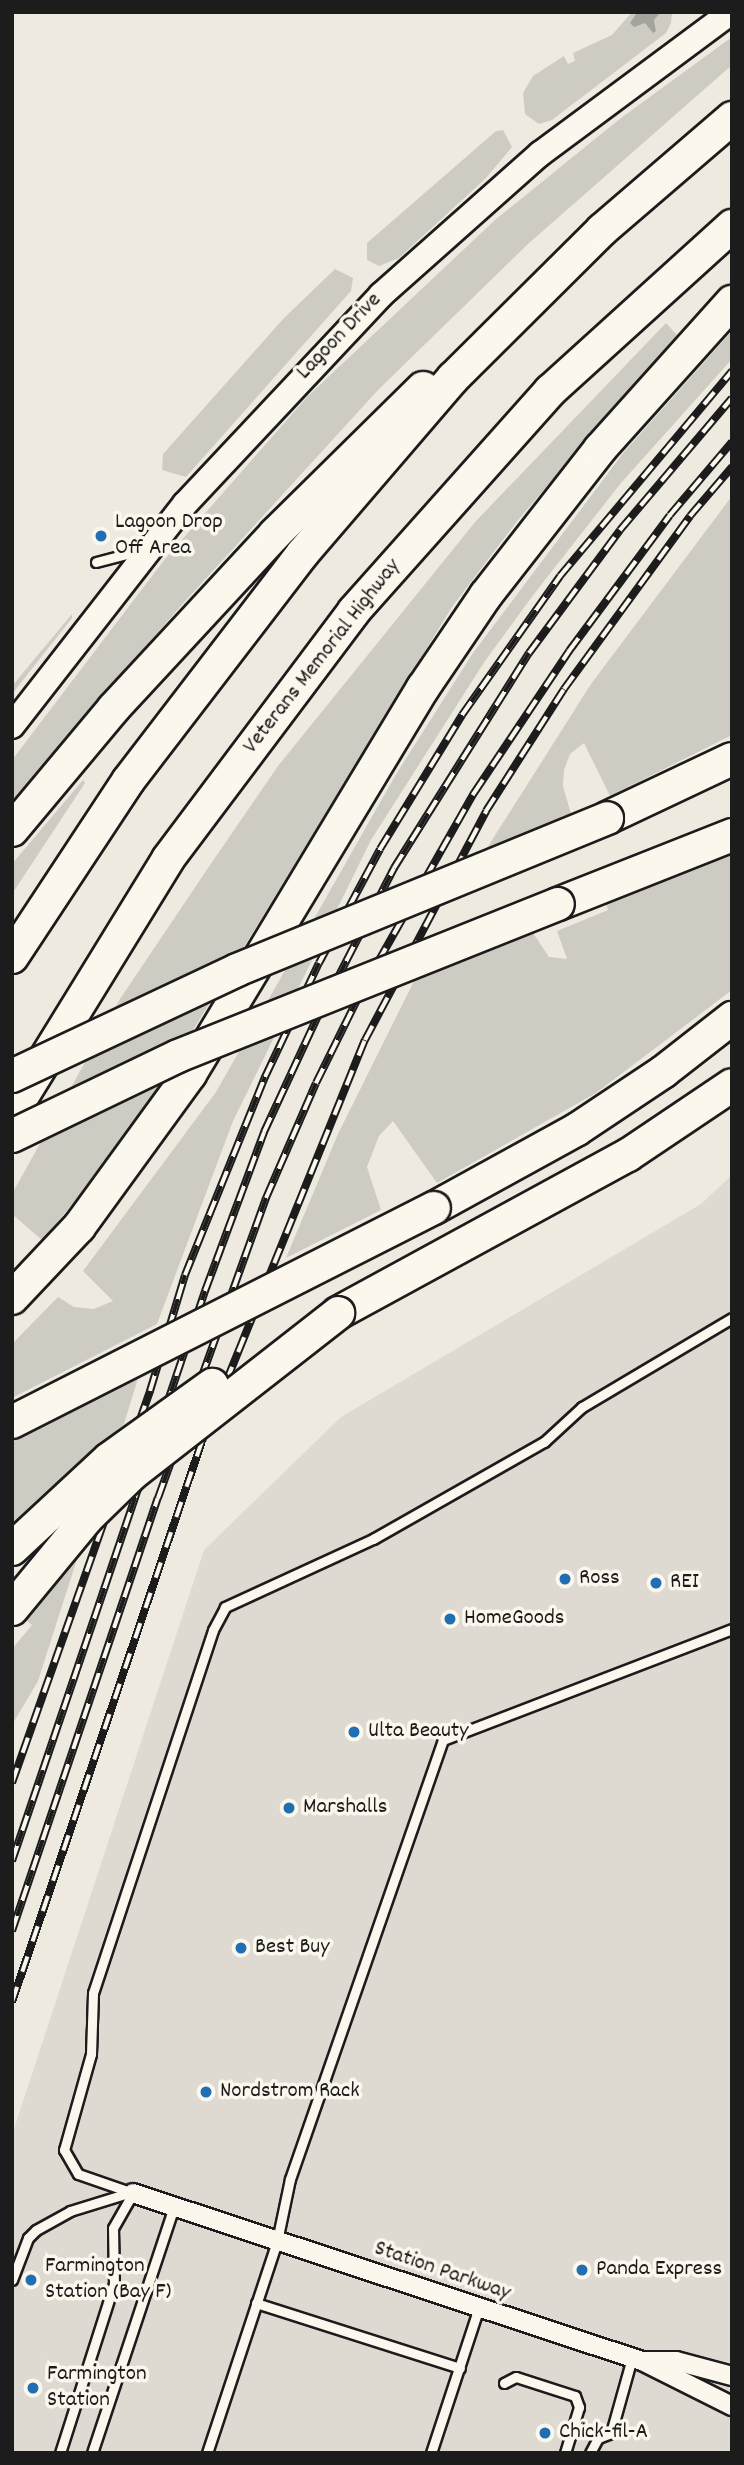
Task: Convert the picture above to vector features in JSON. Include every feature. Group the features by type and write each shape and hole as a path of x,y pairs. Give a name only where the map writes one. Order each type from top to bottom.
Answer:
{"highway":[{"path":"12,830 114,708 284,525 393,414 732,118"},
{"name":"Veterans Memorial Highway","path":"12,1113 168,859 354,611 550,391 732,226"},
{"path":"12,957 128,781 303,553 453,377 602,230"},
{"path":"12,1298 79,1227 190,1074 423,688 486,595 600,449 732,302"},
{"path":"12,1076 237,970 607,818 732,759"},
{"path":"12,1136 178,1056 732,835"},
{"path":"12,1422 434,1208 586,1124 732,1018"},
{"path":"12,1549 80,1483 167,1414 338,1313 628,1155 732,1085"},
{"path":"12,1609 87,1517 131,1475 338,1313"}],"street":[{"name":"Lagoon Drive","path":"12,726 147,548 283,396 381,295 540,154 731,12"},
{"name":"Station Parkway","path":"133,2193 478,2310 637,2360 732,2406"},
{"path":"637,2360 676,2361 732,2376"}],"lane":[{"path":"96,562 147,548"},
{"path":"133,2193 78,2174 64,2150 91,2053 93,1993 213,1630 225,1607 373,1539 544,1442 582,1406 732,1318"},
{"path":"206,2453 276,2241 290,2179 443,1740 732,1629"},
{"path":"12,2280 28,2238 36,2230 70,2211 133,2193"},
{"path":"60,2453 114,2284 113,2228 133,2193"},
{"path":"92,2453 174,2207"},
{"path":"256,2304 460,2368"},
{"path":"431,2453 478,2310"},
{"path":"590,2453 598,2438 611,2433 637,2360"},
{"path":"504,2383 516,2376 575,2396 579,2407 565,2453"}],"shaded area":[{"path":"632,12 637,12 630,23 645,23 656,31 654,20 661,12 672,12 671,23 666,33 552,120 539,124 525,114 523,93 533,76 564,56 568,64 575,61 573,53 612,35"},
{"path":"637,12 661,12 654,20 656,31 653,33 645,23 634,27 630,23"},
{"path":"732,37 732,65 528,244 379,389 178,609 12,802 12,760 165,559 307,397 495,220 621,118"},
{"path":"503,130 512,147 486,178 399,258 379,266 367,260 367,243 496,131"},
{"path":"335,269 353,278 351,291 186,477 162,470 163,454 284,318"},
{"path":"666,323 677,335 518,520 452,607 149,1102 115,1154 42,1240 12,1214 12,1194 120,999 206,871 278,766 476,521"},
{"path":"732,331 732,359 621,483 534,594 485,661 371,840 233,1121 157,1324 12,1398 12,1344 58,1297 74,1307 94,1309 113,1301 83,1271 216,1092 395,776 473,653 624,452"},
{"path":"732,496 732,735 610,796 584,743 570,754 564,770 563,786 571,814 487,848 591,684"},
{"path":"72,614 72,618 12,694 12,686"},
{"path":"83,780 85,783 12,894 12,864"},
{"path":"732,852 732,990 596,1093 437,1183 393,1121 379,1136 367,1167 381,1210 286,1258 338,1134 414,981 533,933 549,957 567,959 557,931 608,910 606,903"},
{"path":"732,1175 732,2453 12,2453 12,2135 204,1550 341,1417 701,1204"},
{"path":"139,1375 124,1424 12,1525 12,1443"},
{"path":"79,1553 38,1681 12,1725 12,1649 32,1625 25,1619"}],"railway":[{"path":"12,1783 150,1391 185,1275 265,1077 319,963 380,849 462,715 560,576 732,371"},
{"path":"12,1861 205,1291 264,1132 317,1018 394,868 529,653 620,530 732,398"},
{"path":"12,1931 158,1498 266,1198 316,1083 362,990 474,793 569,651 670,515 732,442"},
{"path":"12,2002 202,1441 365,1040 486,811 564,689 690,516 732,467"}],"place":[{"name":"Lagoon Drop Off Area","path":"101,536"},
{"name":"Ross","path":"565,1579"},
{"name":"REI","path":"656,1583"},
{"name":"HomeGoods","path":"450,1619"},
{"name":"Ulta Beauty","path":"354,1732"},
{"name":"Marshalls","path":"289,1808"},
{"name":"Best Buy","path":"241,1948"},
{"name":"Nordstrom Rack","path":"206,2092"},
{"name":"Panda Express","path":"582,2270"},
{"name":"Farmington Station (Bay F)","path":"31,2280"},
{"name":"Farmington Station","path":"33,2388"},
{"name":"Chick-fil-A","path":"545,2433"}]}
